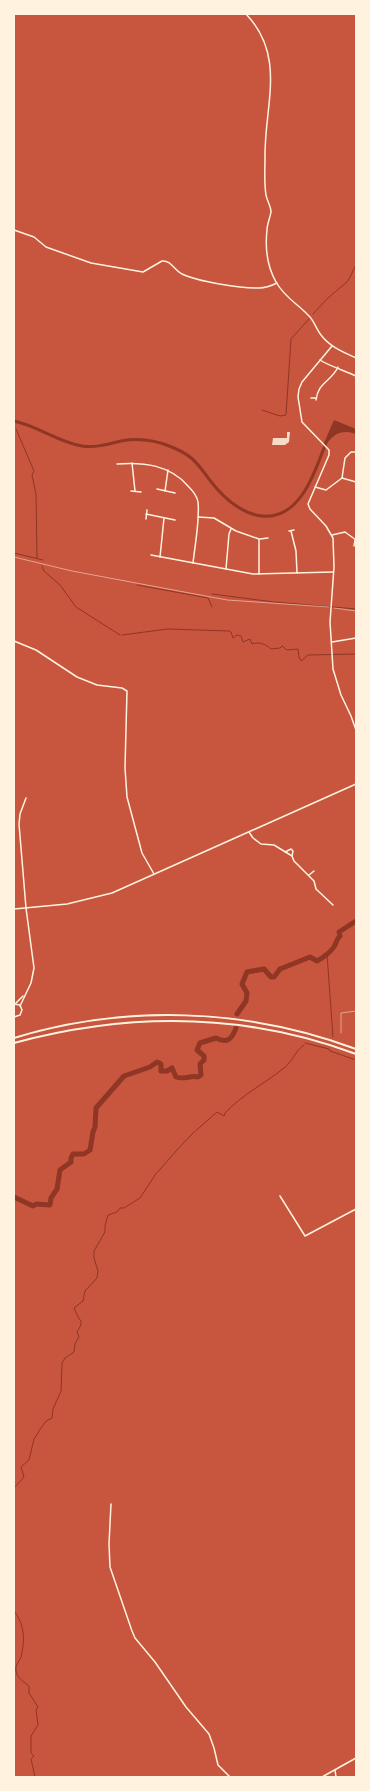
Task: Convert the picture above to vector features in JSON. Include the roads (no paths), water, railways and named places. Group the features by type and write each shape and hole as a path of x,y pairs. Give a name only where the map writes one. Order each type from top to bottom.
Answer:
{"highway":[{"path":"14,1038 58,1027 97,1020 146,1016 186,1016 232,1019 271,1025 320,1036 356,1048"},
{"path":"14,1043 56,1032 98,1025 139,1021 193,1021 224,1023 270,1030 311,1039 344,1049 356,1055"}],"street":[{"path":"246,14 256,26 265,41 270,66 264,156 266,196 271,213 267,228 266,252 270,269 277,283 294,304 309,315 322,337 332,346 356,358"},
{"path":"14,230 34,237 46,248 96,264 143,272 164,260 170,263 180,273 206,280 250,288 263,288 277,283"},
{"path":"332,346 302,382 298,389 298,397 302,422 308,430 329,450 329,455 308,502 308,506 332,535 333,572 330,637 332,642 333,669 339,690 356,730"},
{"path":"320,360 326,364 338,367 356,376"},
{"path":"311,398 316,399 318,390 334,374 338,367"},
{"path":"315,487 326,490 342,478 345,458 351,452 356,452"},
{"path":"132,463 135,491"},
{"path":"117,464 150,464 168,470 182,480 195,495 198,501 193,563"},
{"path":"165,490 168,470"},
{"path":"342,478 356,482"},
{"path":"157,489 175,493"},
{"path":"132,491 141,492"},
{"path":"146,510 146,519"},
{"path":"146,514 175,520"},
{"path":"197,517 214,518 231,529 259,539 268,538"},
{"path":"160,557 164,518"},
{"path":"226,569 229,534 231,529"},
{"path":"291,531 296,551 297,573"},
{"path":"332,535 345,532 355,540 354,546"},
{"path":"259,539 260,574"},
{"path":"151,555 260,574 333,572"},
{"path":"332,642 356,638"},
{"path":"14,641 36,650 77,678 97,685 122,688 127,691 125,768 127,797 142,853 154,874"},
{"path":"14,910 67,904 112,893 356,784"},
{"path":"14,1017 21,1014 22,1010 20,1006 31,983 34,966 26,908 19,820 26,798"},
{"path":"249,831 253,838 261,844 274,845 292,856 294,861 314,881 316,889 333,904"},
{"path":"285,852 292,849 294,851 292,856"},
{"path":"309,875 314,871"},
{"path":"14,1004 25,995"},
{"path":"14,1004 20,1006"},
{"path":"280,1196 305,1236 356,1208"},
{"path":"111,1504 109,1549 110,1567 132,1631 186,1706 209,1734 218,1765 230,1777"},
{"path":"322,1777 356,1758"},
{"path":"335,1770 336,1777"}],"lane":[{"path":"342,1033 341,1013 356,1011"}],"waterway":[{"path":"313,314 328,298 348,281 356,265"},
{"path":"262,410 280,416 286,415 291,339 309,319"},
{"path":"14,421 23,423 65,441 82,446 97,446 133,440 151,441 169,446 179,450 193,459 218,490 238,507 249,513 260,516 271,516 282,513 292,506 302,495 316,470 326,443"},
{"path":"16,429 34,471 32,475 36,494 37,558"},
{"path":"14,553 43,560"},
{"path":"42,566 44,571 60,585 76,607 120,635"},
{"path":"137,585 208,598 212,607"},
{"path":"212,594 274,602 356,609"},
{"path":"122,635 168,629 229,631 231,632 233,638 237,635 241,636 243,642 250,639 252,644 263,644 271,649 280,648 282,646 287,650 298,649 301,661 308,655 356,654"},
{"path":"237,1014 246,1001 247,993 242,984 247,972 264,969 271,977 274,977 280,969 310,957 317,961 334,947 340,936 339,932 356,921"},
{"path":"327,954 333,1037"},
{"path":"14,1197 33,1206 36,1204 50,1205 51,1198 57,1189 60,1170 71,1162 73,1154 84,1154 90,1150 95,1127 96,1108 124,1076 150,1067 157,1062 161,1064 161,1071 167,1071 172,1068 176,1077 198,1077 201,1075 200,1064 204,1060 204,1056 197,1050 200,1043 216,1038 223,1041 229,1039 233,1035 236,1028"},
{"path":"305,1043 329,1049 330,1051 356,1060"},
{"path":"14,1488 24,1477 21,1467 29,1460 34,1439 46,1421 52,1418 53,1409 61,1391 62,1363 65,1358 74,1352 75,1344 79,1337 77,1332 81,1325 81,1321 74,1308 83,1301 85,1291 97,1278 98,1271 94,1258 94,1251 105,1232 108,1215 117,1212 120,1208 124,1208 140,1198 155,1175 192,1134 217,1112 224,1116 225,1113 239,1100 287,1066 298,1050 304,1045"},
{"path":"14,1611 18,1616 23,1633 21,1657 16,1671 19,1678 29,1686 29,1693 38,1707 36,1710 38,1725 31,1736 31,1753 34,1756 31,1759 35,1777"}]}
